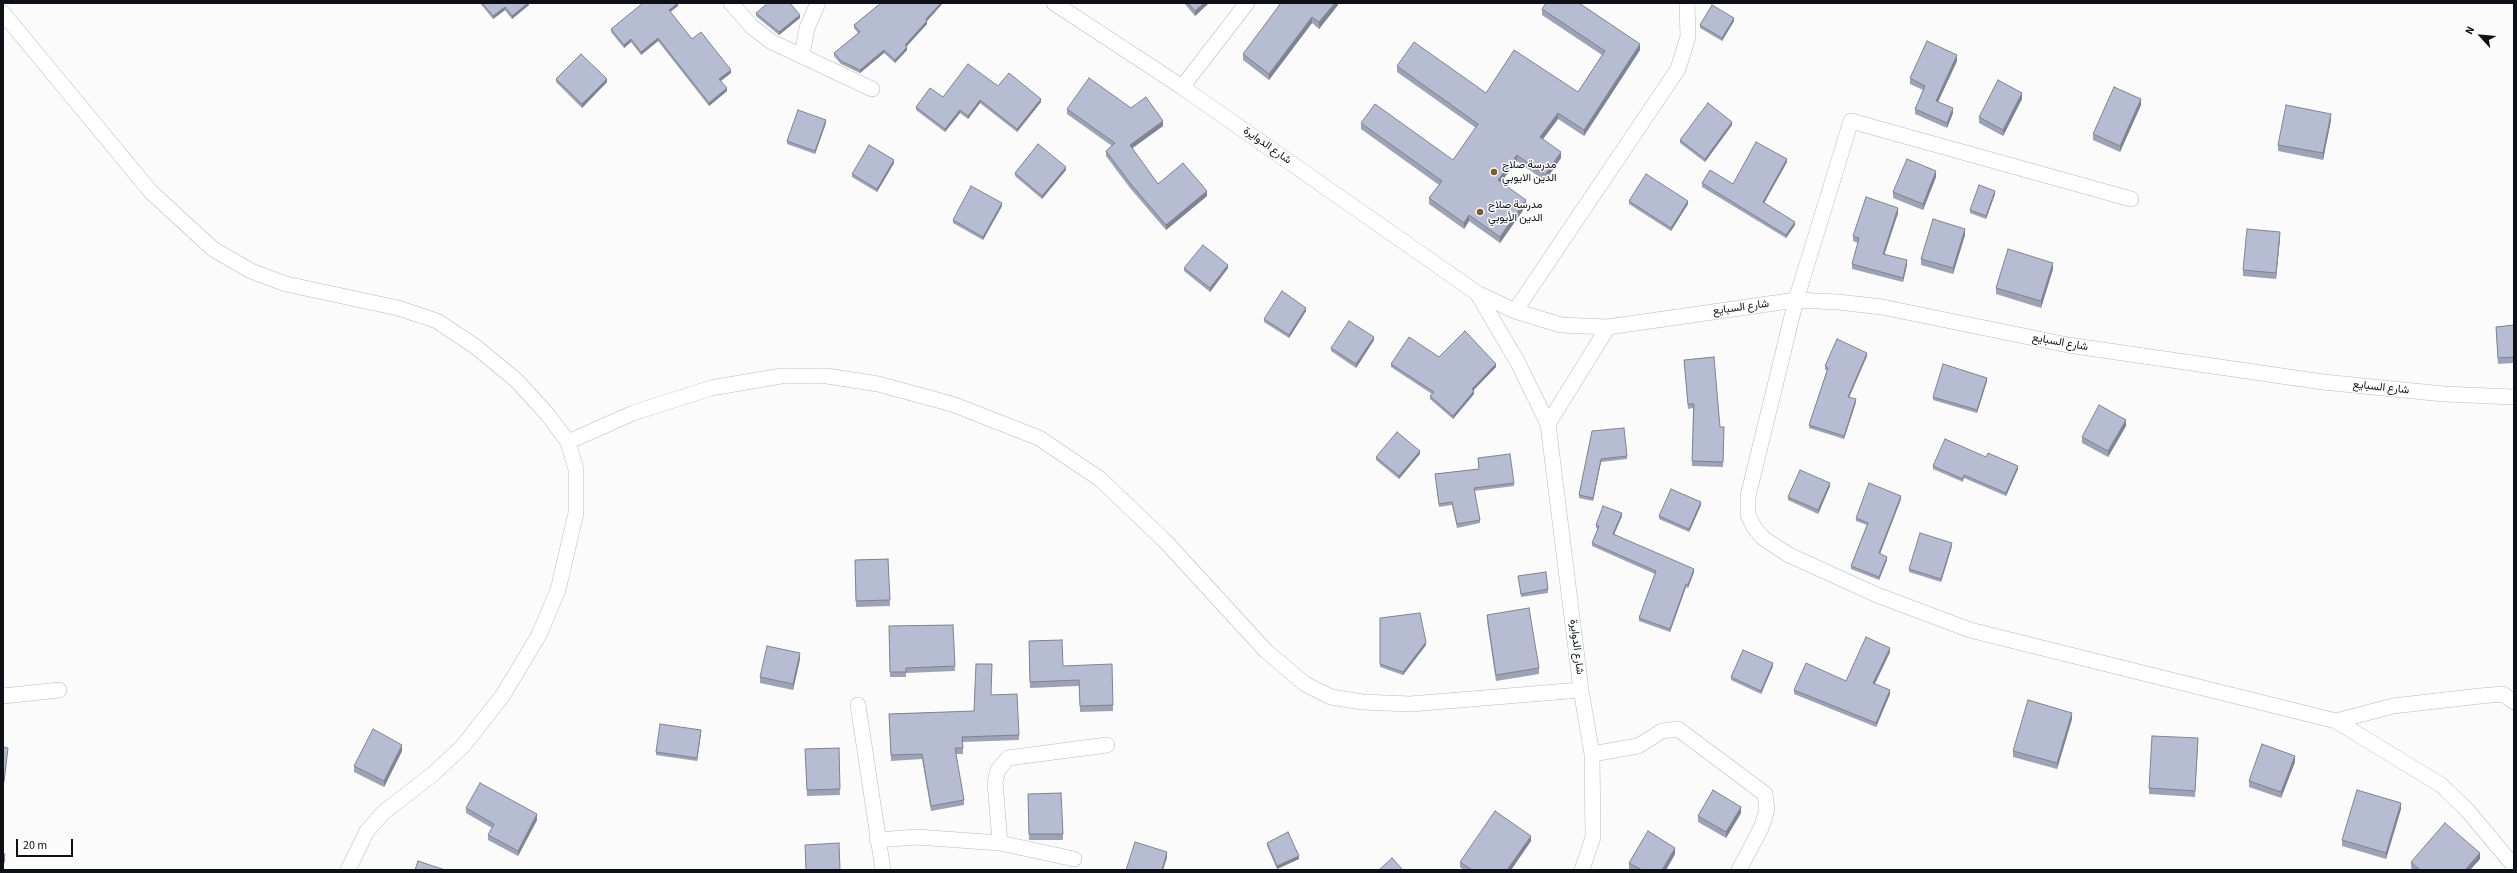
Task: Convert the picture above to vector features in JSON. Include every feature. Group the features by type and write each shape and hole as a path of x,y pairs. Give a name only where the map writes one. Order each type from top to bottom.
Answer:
{"street":[{"path":"732,3 752,27 767,38 872,89"},
{"path":"802,55 807,28 818,3"},
{"name":"شارع الدوايرة","path":"1054,3 1182,87 1477,293 1518,361 1548,424 1581,690 1592,754 1593,837 1582,870"},
{"path":"1182,87 1247,3"},
{"path":"1515,311 1678,69 1688,37 1687,3"},
{"path":"3,13 151,192 213,249 251,271 286,284 398,308 437,321 476,347 516,380 548,415 568,442 576,469 576,513 558,590 539,635 503,695 463,746 433,774 384,812 372,826 348,870"},
{"path":"2131,199 1850,121 1796,300 1748,496 1748,515 1754,527 1763,538 1789,554 1877,596 1970,630 2336,721 2441,785 2467,810 2514,866"},
{"name":"شارع السبايع","path":"1477,293 1515,311 1561,325 1608,327 1796,300 1838,302 1882,307 2068,345 2323,382 2444,394 2514,397"},
{"path":"1548,424 1608,327"},
{"path":"568,442 633,413 711,388 781,376 827,376 878,384 952,404 1039,438 1100,479 1165,541 1266,651 1305,684 1331,697 1362,702 1410,704 1581,690"},
{"path":"3,696 59,690"},
{"path":"2336,721 2393,706 2480,696 2503,694 2514,702"},
{"path":"858,705 882,870"},
{"path":"1592,754 1638,746 1662,731 1678,729 1765,794 1767,810 1762,828 1739,870"},
{"path":"1000,843 995,782 998,770 1008,758 1107,745"},
{"path":"877,840 916,837 1000,843 1074,860"}],"building":[{"path":"482,3 528,3 512,16 505,7 493,16"},
{"path":"643,3 678,3 669,10 692,39 701,32 731,70 719,79 727,88 709,103 658,38 641,52 631,39 624,45 611,29"},
{"path":"768,3 790,3 800,15 779,32 756,13"},
{"path":"881,3 941,3 905,45 907,47 895,60 884,50 860,70 841,61 834,53 860,32 854,25"},
{"path":"1188,3 1204,3 1195,11"},
{"path":"1281,3 1335,3 1319,22 1312,17 1269,74 1243,54"},
{"path":"1546,3 1579,3 1640,44 1584,130 1558,113 1540,137 1561,152 1545,175 1517,155 1498,180 1526,200 1500,237 1469,215 1464,223 1429,198 1442,181 1361,123 1375,104 1453,160 1478,124 1397,66 1414,42 1486,93 1514,50 1578,92 1605,51 1542,9"},
{"path":"1712,5 1734,18 1722,38 1700,25"},
{"path":"1927,41 1957,55 1936,101 1953,108 1947,123 1915,109 1925,86 1910,78"},
{"path":"581,54 607,79 582,104 556,79"},
{"path":"968,64 998,86 1009,73 1041,99 1017,129 980,100 968,116 960,110 945,129 916,107 930,88 943,97"},
{"path":"1089,78 1131,108 1146,97 1163,121 1130,145 1158,184 1183,163 1207,191 1166,225 1130,183 1106,151 1115,143 1067,109"},
{"path":"1998,80 2022,93 2003,130 1979,117"},
{"path":"2114,87 2141,99 2120,146 2093,134"},
{"path":"1708,103 1732,122 1705,159 1680,140"},
{"path":"2286,105 2331,114 2323,153 2278,145"},
{"path":"798,110 826,120 815,151 787,141"},
{"path":"1756,142 1787,159 1763,202 1795,222 1786,235 1702,183 1710,170 1733,184"},
{"path":"1038,144 1066,167 1042,196 1015,173"},
{"path":"869,145 894,160 877,189 852,174"},
{"path":"1907,159 1936,171 1923,204 1893,192"},
{"path":"1646,174 1688,201 1671,228 1629,201"},
{"path":"1979,185 1995,191 1986,216 1970,210"},
{"path":"971,186 1002,203 983,237 953,220"},
{"path":"1866,197 1898,208 1883,254 1907,260 1903,278 1852,264 1859,238 1853,236"},
{"path":"1933,219 1965,229 1953,268 1921,259"},
{"path":"2247,229 2280,232 2276,273 2243,270"},
{"path":"1203,245 1228,265 1210,288 1184,268"},
{"path":"2008,249 2053,263 2041,301 1996,288"},
{"path":"1282,291 1306,308 1289,335 1264,319"},
{"path":"1349,321 1374,337 1356,364 1331,348"},
{"path":"2514,325 2514,357 2498,358 2496,327"},
{"path":"1465,331 1496,364 1472,389 1474,391 1453,416 1430,396 1434,392 1391,364 1409,337 1439,357"},
{"path":"1837,339 1867,353 1848,397 1856,399 1844,436 1809,425 1828,368 1825,366"},
{"path":"1714,357 1720,427 1724,427 1723,462 1692,461 1694,404 1688,404 1684,360"},
{"path":"1943,364 1987,378 1977,410 1933,397"},
{"path":"2099,405 2126,420 2108,451 2082,437"},
{"path":"1624,428 1627,456 1601,459 1593,498 1579,495 1592,431"},
{"path":"1397,432 1420,451 1399,476 1376,457"},
{"path":"1945,439 1986,457 1988,453 2018,466 2006,493 1964,475 1963,479 1933,466"},
{"path":"1510,454 1514,483 1474,488 1480,520 1457,524 1452,502 1439,504 1435,474 1479,469 1478,458"},
{"path":"1800,470 1830,483 1818,510 1788,497"},
{"path":"1869,483 1901,496 1879,553 1887,557 1879,577 1851,566 1868,523 1856,518"},
{"path":"1671,489 1701,502 1689,529 1659,516"},
{"path":"1603,506 1622,513 1613,534 1694,569 1688,585 1686,584 1670,629 1639,618 1656,571 1592,543 1599,526 1596,525"},
{"path":"1920,533 1952,543 1941,579 1909,569"},
{"path":"888,559 890,600 856,601 855,560"},
{"path":"1546,572 1548,589 1521,594 1518,576"},
{"path":"1529,608 1539,668 1496,675 1487,615"},
{"path":"1420,613 1426,642 1403,672 1380,664 1380,618"},
{"path":"953,625 955,666 906,668 906,672 890,672 889,626"},
{"path":"1866,637 1890,648 1873,683 1890,690 1876,723 1794,690 1806,663 1846,681"},
{"path":"1062,640 1063,666 1112,664 1113,705 1080,706 1079,680 1030,682 1029,641"},
{"path":"767,646 800,653 793,684 760,677"},
{"path":"1743,650 1773,663 1761,691 1731,677"},
{"path":"976,664 992,664 991,695 1017,694 1019,735 962,737 963,748 955,748 964,800 931,806 922,754 891,755 889,714 974,711"},
{"path":"2028,700 2072,713 2057,763 2013,751"},
{"path":"660,724 701,730 697,758 656,752"},
{"path":"373,729 402,745 384,781 354,766"},
{"path":"2152,736 2198,738 2195,791 2149,788"},
{"path":"2262,744 2295,756 2281,792 2249,781"},
{"path":"3,747 8,748 4,782 3,782"},
{"path":"839,748 840,789 807,790 805,749"},
{"path":"480,783 537,814 518,851 488,835 494,824 466,808"},
{"path":"1713,790 1741,807 1726,832 1698,816"},
{"path":"2357,790 2401,803 2386,853 2342,840"},
{"path":"1061,793 1063,834 1029,834 1028,794"},
{"path":"1495,811 1531,836 1507,870 1472,870 1460,862"},
{"path":"2445,823 2480,853 2465,870 2420,870 2411,862"},
{"path":"1648,831 1675,848 1662,870 1642,870 1629,863"},
{"path":"1288,832 1299,856 1277,866 1267,843"},
{"path":"1135,842 1167,852 1162,870 1126,870"},
{"path":"839,843 840,870 806,870 805,845"},
{"path":"1392,858 1403,870 1379,870"},
{"path":"418,861 445,870 415,870"}],"place":[{"name":"مدرسة صلاح الدين الايوبي","path":"1494,172"},
{"name":"مدرسة صلاح الدين الأيوبي","path":"1480,212"}]}
